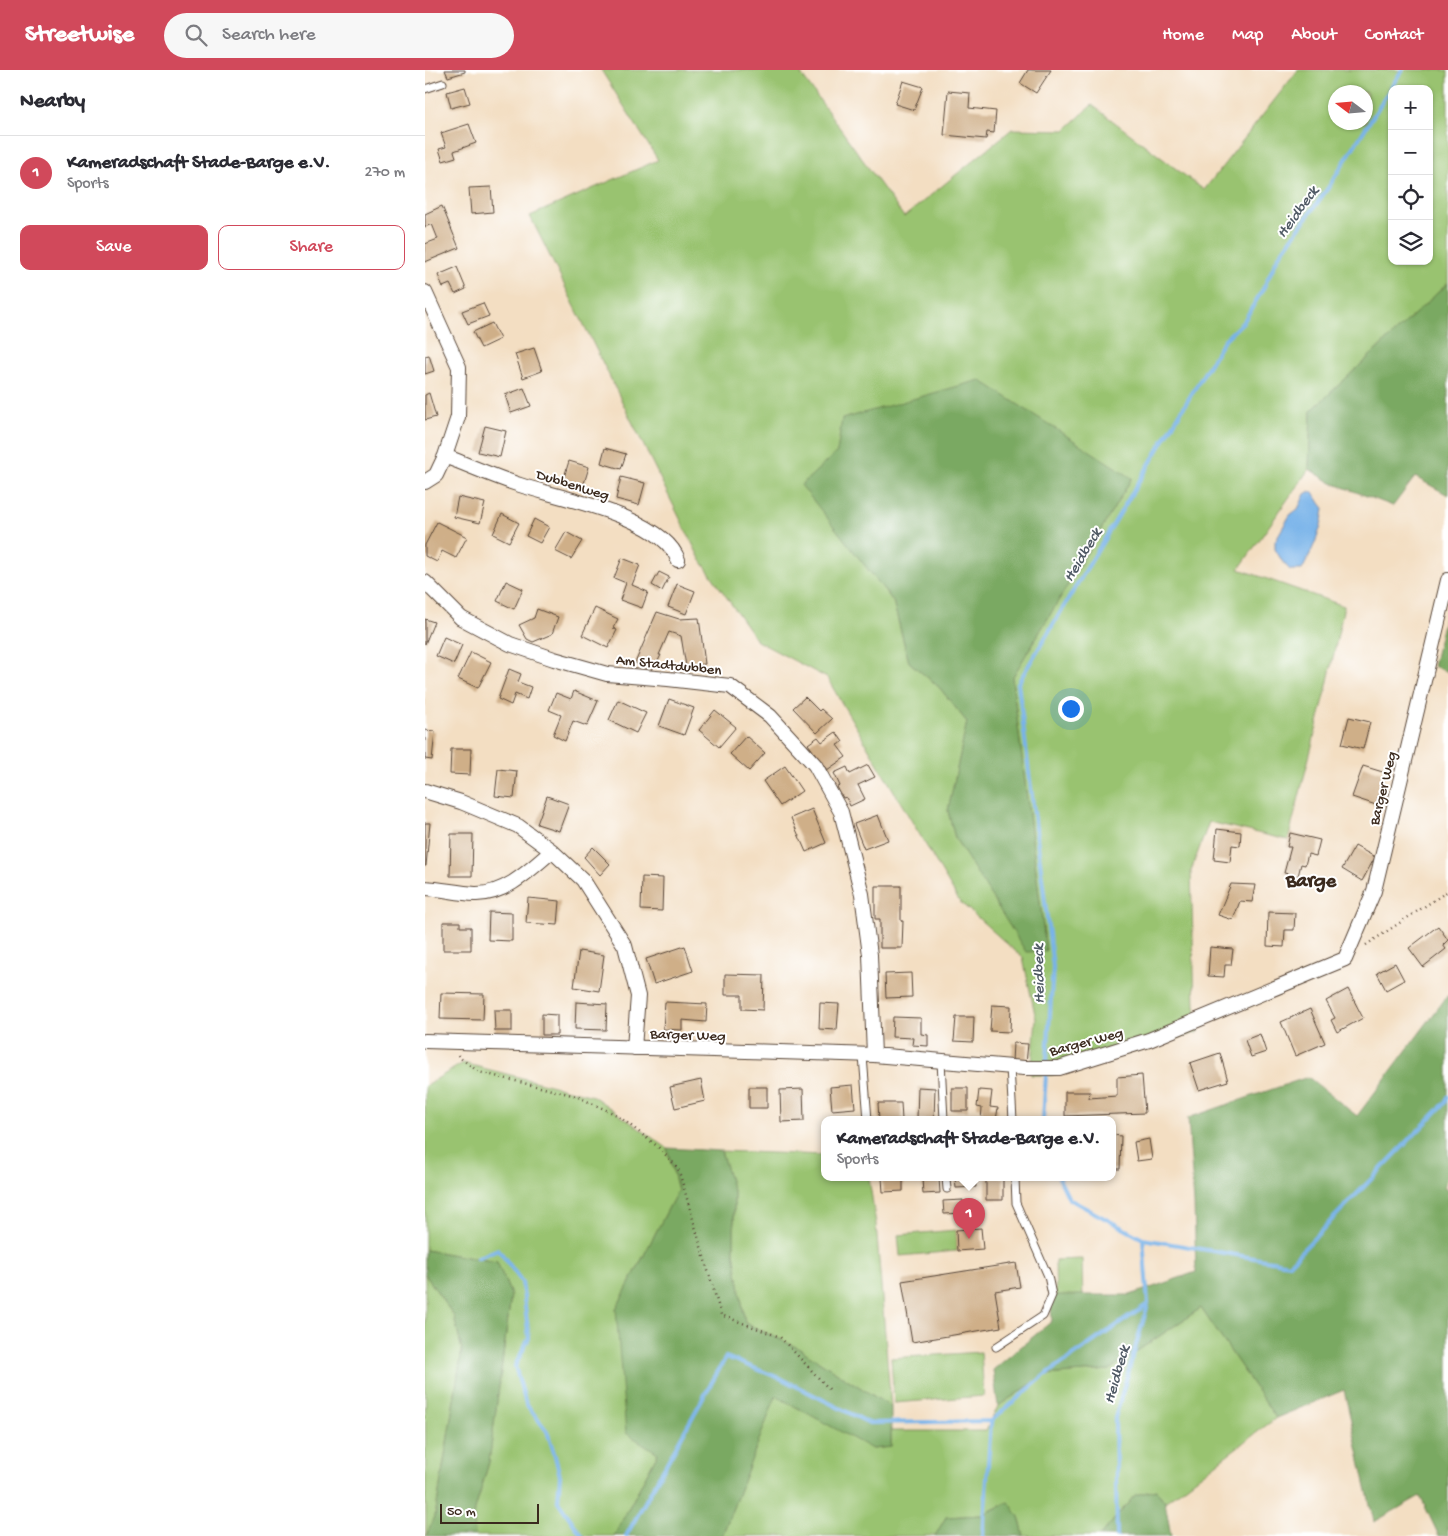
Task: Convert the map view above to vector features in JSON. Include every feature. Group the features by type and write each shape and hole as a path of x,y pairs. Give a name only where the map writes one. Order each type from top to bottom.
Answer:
{"street":[{"path":"425,292 459,367 459,417 436,475 425,482"},
{"name":"Dubbenweg","path":"445,456 519,485 620,515 658,534 675,553 678,560"},
{"name":"Barger Weg","path":"425,1041 868,1055 1017,1068 1059,1068 1149,1040 1345,959 1373,891 1448,580"},
{"name":"Am Stadtdubben","path":"425,582 461,618 510,644 607,674 730,686 770,716 815,765 841,812 862,894 870,955 868,1055"},
{"path":"425,790 461,802 518,826 552,852 583,880 625,946 638,996 634,1048"},
{"path":"425,888 478,894 505,888 552,852"}],"lane":[{"path":"425,89 443,83"},
{"path":"868,1055 868,1116"},
{"path":"941,1061 944,1116"},
{"path":"1013,1116 1017,1068"},
{"path":"946,1181 947,1190"},
{"path":"996,1347 1043,1316 1052,1295 1048,1276 1016,1203 1015,1181"}],"path":[{"path":"1345,959 1448,891"},
{"path":"453,1042 459,1057 479,1072 576,1096 617,1115 657,1146 678,1168 721,1315 780,1337 830,1390"}],"green space":[{"path":"601,70 798,70 904,217 1012,129 1065,130 1092,105 1204,190 1298,70 1448,70 1448,283 1311,411 1309,469 1239,569 1344,606 1325,695 1288,840 1209,822 1191,871 1195,1005 1199,1032 1052,1075 1031,1075 1036,1019 1023,958 959,901 827,678 757,641 700,559 530,216 658,160","holes":["837,452 1132,478 1012,678 1046,951 965,854 955,838 948,811 967,722 939,687 909,662 893,601 802,485"]},
{"path":"1448,283 1448,495 1415,477 1393,506 1332,483 1309,469 1311,411"},
{"path":"980,380 1132,478 1012,678 1046,951 1026,952 955,838 948,811 967,722 939,687 909,662 893,601 801,485 837,452 842,419"},
{"path":"1448,603 1448,672 1433,666"},
{"path":"1448,995 1448,1173 1444,1188 1448,1190 1448,1536 1439,1536 1420,1496 1374,1522 1344,1390 1276,1418 1201,1308 1109,1370 1045,1375 998,1406 993,1370 1052,1321 1050,1295 1130,1295 1196,1272 1194,1204 1188,1118 1308,1077 1357,1116"},
{"path":"463,1063 593,1096 667,1148 678,1190 616,1309 658,1453 614,1536 475,1536 474,1534 474,1513 489,1462 511,1295 497,1262 425,1250 425,1086"},
{"path":"667,1148 721,1151 734,1194 734,1252 745,1323 798,1348 891,1407 891,1447 872,1449 776,1396 722,1536 614,1536 658,1453 626,1433 616,1309 678,1190"},
{"path":"721,1151 821,1155 821,1181 869,1181 876,1224 891,1407 798,1348 745,1323 734,1252 734,1194"},
{"path":"956,1230 957,1251 900,1256 898,1235"},
{"path":"425,1250 497,1262 511,1295 489,1462 474,1513 475,1536 426,1536 435,1517 462,1350 454,1316 425,1274"},
{"path":"1082,1259 1083,1303 1056,1304 1055,1260"},
{"path":"425,1274 454,1316 462,1350 435,1517 426,1536"},
{"path":"1201,1308 1276,1418 1165,1502 1156,1490 1135,1495 1100,1536 1024,1536 1019,1517 1008,1502 982,1515 946,1517 935,1536 722,1536 776,1395 873,1449 891,1447 891,1431 986,1431 998,1406 1045,1375 1109,1370"},
{"path":"981,1352 984,1396 894,1403 891,1358"},
{"path":"1156,1490 1165,1502 1171,1536 1100,1536 1135,1495"},
{"path":"1009,1502 1019,1517 1024,1536 935,1536 946,1517 982,1515"}],"water":[{"path":"1310,491 1324,508 1319,532 1302,570 1290,570 1275,549 1275,541 1290,515 1298,509 1305,494"}],"building":[{"path":"445,70 465,70 465,72 448,77"},
{"path":"1028,70 1051,70 1036,93 1020,83"},
{"path":"903,81 923,87 914,110 895,104"},
{"path":"465,87 470,103 451,108 447,92"},
{"path":"948,91 970,93 969,108 996,111 994,133 987,132 986,139 944,135"},
{"path":"469,124 476,143 454,151 456,157 443,161 439,149 446,147 441,133"},
{"path":"491,187 493,212 471,214 469,188"},
{"path":"442,206 459,248 425,262 425,244 438,239 432,224 425,227 425,214"},
{"path":"457,267 466,289 455,294 450,284 443,287 438,275"},
{"path":"483,303 489,316 468,324 462,311"},
{"path":"492,323 500,339 481,348 473,332"},
{"path":"534,348 542,371 523,378 515,354"},
{"path":"429,355 434,371 425,374 425,356"},
{"path":"524,388 531,406 511,413 505,395"},
{"path":"429,393 436,417 425,420 425,395"},
{"path":"485,426 506,431 500,457 478,452"},
{"path":"605,448 626,454 621,469 601,463"},
{"path":"569,461 589,467 582,490 562,484"},
{"path":"621,477 645,483 639,505 616,499"},
{"path":"458,497 485,503 480,523 454,517"},
{"path":"502,514 519,523 509,542 493,534"},
{"path":"534,519 549,527 540,543 526,536"},
{"path":"437,522 467,537 456,558 442,551 437,562 425,556 425,545"},
{"path":"566,532 582,541 571,559 555,551"},
{"path":"622,558 640,565 632,585 648,592 642,608 620,600 626,583 614,578"},
{"path":"659,572 669,577 662,591 652,585"},
{"path":"506,581 523,589 514,609 497,601"},
{"path":"677,584 695,591 686,614 668,607"},
{"path":"595,608 618,619 613,628 617,630 608,648 582,635"},
{"path":"537,609 558,617 552,634 533,642 527,639 519,625 534,618"},
{"path":"657,612 679,619 699,618 705,664 686,666 681,636 669,632 659,655 661,655 651,671 635,663"},
{"path":"425,619 434,622 425,644"},
{"path":"444,637 462,645 454,664 436,656"},
{"path":"471,652 491,662 478,688 458,679"},
{"path":"509,669 521,674 518,682 531,687 527,699 515,694 511,705 498,699"},
{"path":"574,691 598,701 587,726 573,721 565,741 553,735 561,715 549,710 556,693 571,699"},
{"path":"805,697 819,711 821,709 832,719 817,733 793,708"},
{"path":"669,699 694,708 684,735 659,726"},
{"path":"618,700 646,713 636,733 609,720"},
{"path":"715,710 736,727 719,747 699,730"},
{"path":"1349,717 1370,722 1363,749 1342,744"},
{"path":"425,730 435,731 432,760 425,759"},
{"path":"836,732 843,742 837,745 846,757 827,770 808,744 818,737 822,742"},
{"path":"746,736 765,753 749,771 730,754"},
{"path":"451,749 471,749 470,775 450,774"},
{"path":"868,765 875,777 858,785 865,799 850,806 846,797 843,798 837,787 840,786 834,773 847,767 850,774"},
{"path":"785,766 802,791 780,806 763,781"},
{"path":"1363,766 1386,773 1376,805 1352,797"},
{"path":"498,769 517,771 514,798 495,796"},
{"path":"547,796 569,804 559,831 537,824"},
{"path":"812,809 826,843 806,852 791,818"},
{"path":"878,815 888,840 864,849 854,824"},
{"path":"425,823 430,823 426,866 425,866"},
{"path":"1217,829 1241,832 1240,846 1232,845 1230,862 1214,860"},
{"path":"1290,833 1320,840 1316,856 1308,854 1305,865 1301,864 1298,876 1284,873 1291,847 1287,847"},
{"path":"451,834 473,834 472,876 450,876"},
{"path":"1355,846 1375,857 1362,881 1342,869"},
{"path":"593,847 610,864 600,875 584,857"},
{"path":"642,877 663,878 662,911 641,910"},
{"path":"1231,884 1255,885 1252,902 1240,901 1233,920 1218,915"},
{"path":"875,886 901,886 902,948 880,948 880,919 875,919"},
{"path":"528,898 560,901 558,925 526,923"},
{"path":"489,912 512,913 512,941 488,940"},
{"path":"1268,912 1295,913 1294,930 1285,930 1284,947 1267,946"},
{"path":"443,922 460,922 460,927 471,927 471,950 443,950"},
{"path":"1438,926 1448,940 1443,945 1446,949 1423,967 1409,948"},
{"path":"685,946 693,971 654,984 646,959"},
{"path":"1210,947 1233,949 1231,965 1225,965 1224,977 1208,976"},
{"path":"579,951 604,955 599,991 574,987"},
{"path":"1395,963 1404,980 1386,990 1377,973"},
{"path":"911,973 912,997 886,998 885,974"},
{"path":"725,974 764,975 763,1010 742,1009 742,995 725,995"},
{"path":"1348,989 1363,1018 1337,1032 1331,1020 1335,1018 1326,1001"},
{"path":"441,993 484,994 483,1020 440,1019"},
{"path":"576,1002 607,1004 606,1030 575,1029"},
{"path":"665,1002 707,1004 706,1022 682,1020 682,1030 663,1029"},
{"path":"820,1003 839,1004 837,1030 819,1029"},
{"path":"992,1005 1011,1006 1010,1032 990,1031"},
{"path":"1310,1009 1325,1043 1295,1056 1281,1022"},
{"path":"494,1010 512,1010 512,1031 495,1031"},
{"path":"542,1014 557,1015 557,1035 542,1035"},
{"path":"893,1017 921,1018 921,1034 928,1035 928,1046 912,1045 913,1038 892,1037"},
{"path":"956,1017 974,1017 973,1042 954,1041"},
{"path":"1260,1034 1266,1052 1251,1057 1245,1040"},
{"path":"1013,1043 1028,1044 1026,1063 1012,1062"},
{"path":"1220,1053 1228,1081 1199,1090 1190,1063"},
{"path":"1142,1075 1145,1113 1065,1116 1065,1092 1090,1092 1089,1098 1117,1096 1117,1077"},
{"path":"701,1080 705,1101 675,1108 670,1087"},
{"path":"853,1085 855,1108 832,1110 830,1087"},
{"path":"749,1087 767,1087 767,1108 749,1108"},
{"path":"918,1087 935,1088 934,1116 917,1116"},
{"path":"952,1088 968,1088 968,1111 952,1111"},
{"path":"803,1089 804,1121 781,1122 780,1090"},
{"path":"979,1090 992,1091 990,1107 998,1108 997,1116 981,1116 982,1108 977,1107"},
{"path":"878,1103 901,1103 902,1116 879,1116"},
{"path":"1116,1135 1121,1136 1120,1169 1116,1169"},
{"path":"1149,1139 1152,1159 1137,1161 1134,1142"},
{"path":"882,1181 903,1181 903,1191 883,1192"},
{"path":"922,1181 939,1181 940,1193 923,1194"},
{"path":"955,1181 975,1181 976,1187 956,1188"},
{"path":"986,1181 1003,1181 1003,1200 986,1200"},
{"path":"963,1200 963,1213 944,1214 943,1201"},
{"path":"981,1228 983,1249 957,1251 956,1230"},
{"path":"1016,1263 1020,1287 995,1291 1001,1327 912,1342 902,1281"}],"waterway":[{"name":"Heidbeck","path":"1043,1116 1053,967 1018,683 1224,340 1244,321 1263,289 1278,257 1328,188 1402,70"},
{"path":"1143,1239 1289,1264 1445,1103 1448,1097"},
{"name":"Heidbeck","path":"1060,1181 1069,1199 1143,1239 1148,1304 1115,1418 1117,1536"},
{"path":"477,1258 498,1249 522,1282 529,1338 515,1366 526,1404 547,1431 555,1456 560,1476 558,1501 582,1536"},
{"path":"626,1536 726,1357 782,1379 869,1423 991,1421 1045,1375 1148,1304"},
{"path":"983,1536 991,1421"}],"place":[{"name":"Kameradschaft Stade-Barge e.V.","path":"969,1239"}],"district":[{"name":"Barge","path":"1311,879"}]}
